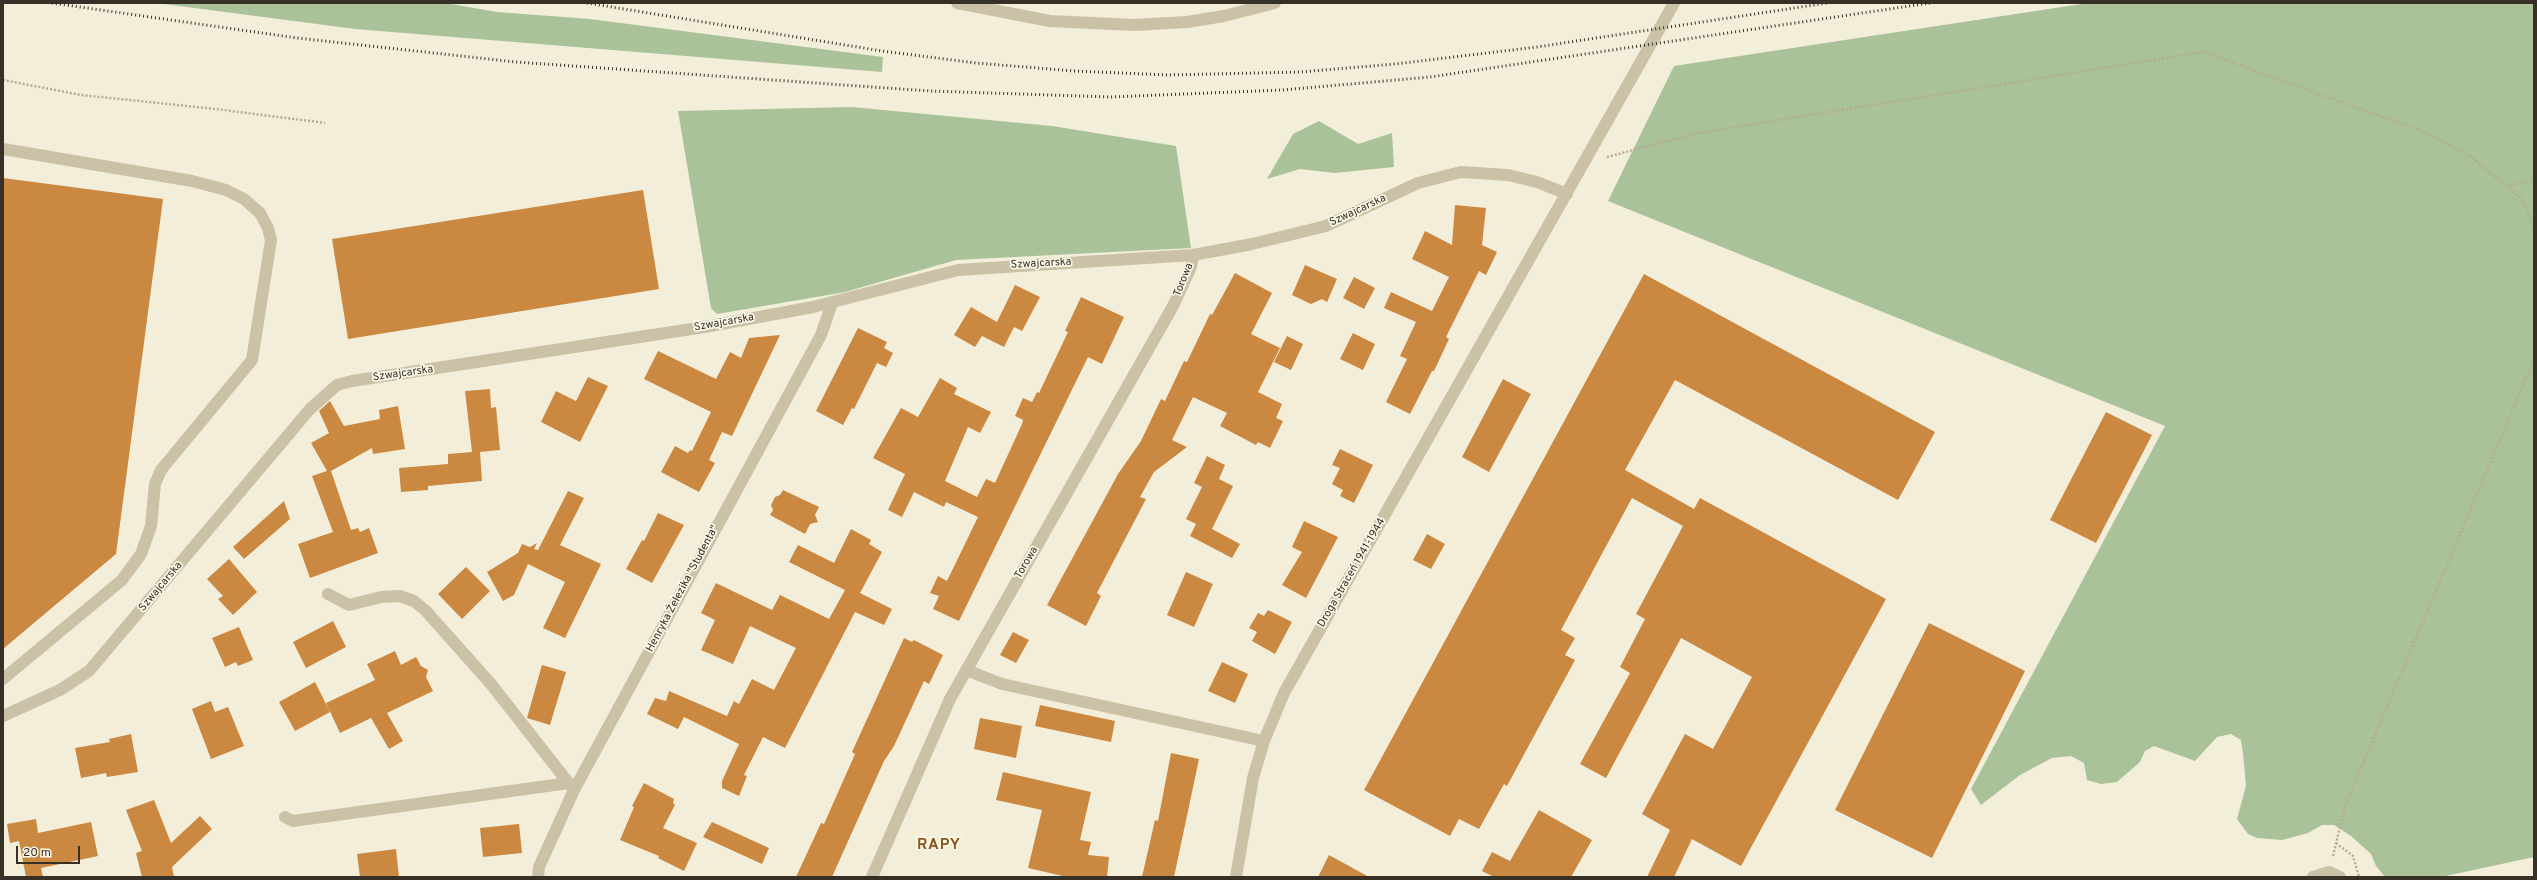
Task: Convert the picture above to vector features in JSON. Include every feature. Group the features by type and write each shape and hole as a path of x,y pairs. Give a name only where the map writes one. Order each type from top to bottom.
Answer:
{"street":[{"path":"957,3 1050,21 1076,24 1134,25 1187,22 1224,16 1275,3"},
{"name":"Droga Straceń 1941-1944","path":"1236,877 1253,778 1264,741 1284,693 1515,287 1674,3"},
{"path":"3,149 192,181 226,190 244,199 260,213 268,228 271,240 252,360 161,470 155,484 148,536 138,559 122,580 3,679"},
{"name":"Szwajcarska","path":"3,716 60,690 89,672 310,409 337,385 352,381 705,327 832,303 958,270 1193,255 1293,236 1326,226 1418,183 1461,172 1508,175 1537,182 1567,194"},
{"name":"Torowa","path":"872,877 950,699 1173,306 1191,268 1193,255"},
{"name":"Henryka Żelezika \"Studenta\"","path":"538,877 539,867 572,786 821,335 832,303"},
{"path":"328,594 349,605 381,597 400,596 414,601 426,611 491,684 572,786"},
{"path":"966,670 1002,684 1264,741"},
{"path":"285,817 293,821 572,786"},
{"path":"2313,877 2334,875"}],"path":[{"path":"1585,162 1698,133 2203,52 2424,132 2470,156 2522,199 2534,228"},
{"path":"3,80 81,95 216,109 325,123"},
{"path":"2506,186 2534,180"},
{"path":"2334,875 2336,843 2345,806 2534,359"},
{"path":"2336,843 2353,856 2359,877"}],"green space":[{"path":"156,3 446,3 497,12 590,19 883,57 882,72 355,29"},
{"path":"2088,3 2534,3 2534,857 2441,877 2385,877 2376,866 2371,854 2351,836 2334,825 2322,825 2308,833 2282,840 2257,838 2248,834 2237,819 2246,786 2241,740 2231,734 2217,737 2195,761 2154,746 2145,751 2140,762 2117,782 2101,784 2087,780 2084,763 2071,756 2052,758 2020,775 1981,805 1971,789 2165,426 1608,201 1674,66"},
{"path":"852,107 1052,126 1176,146 1191,248 956,260 845,292 717,314 711,308 678,111"},
{"path":"1319,121 1358,144 1392,133 1394,167 1335,173 1300,169 1267,179 1293,134"}],"building":[{"path":"3,178 163,199 116,554 3,649"},
{"path":"643,190 659,289 348,339 332,239"},
{"path":"1455,205 1486,208 1482,245 1497,252 1486,275 1479,271 1446,337 1449,339 1434,371 1432,371 1410,414 1386,402 1407,359 1400,356 1416,322 1384,308 1391,292 1432,311 1449,277 1412,259 1425,231 1452,245"},
{"path":"1305,265 1337,279 1327,302 1322,299 1311,304 1292,295"},
{"path":"1235,273 1272,293 1251,334 1280,348 1258,392 1282,404 1276,418 1283,421 1270,448 1258,442 1256,445 1220,426 1227,413 1193,397 1172,440 1187,447 1154,472 1140,497 1146,499 1097,593 1101,596 1086,626 1047,605 1118,474 1141,441 1161,399 1165,401 1184,361 1187,362 1210,314 1212,315"},
{"path":"1644,274 1935,432 1898,500 1675,380 1625,470 1694,509 1700,498 1886,599 1741,866 1692,839 1674,877 1647,877 1670,830 1642,814 1685,734 1713,749 1752,677 1681,638 1606,778 1580,764 1630,673 1620,667 1645,619 1636,614 1683,526 1632,498 1561,630 1575,638 1565,655 1575,660 1507,786 1504,784 1479,829 1459,819 1450,836 1364,790"},
{"path":"1354,277 1375,288 1364,309 1343,298"},
{"path":"1015,285 1040,297 1022,331 1014,327 1004,347 982,336 975,347 954,335 971,307 997,322"},
{"path":"1081,297 1124,317 1102,364 1088,357 959,621 933,609 939,596 930,593 938,576 947,581 978,517 946,502 944,507 914,492 902,517 888,510 905,474 873,458 901,408 918,417 940,378 957,388 954,394 991,412 980,433 968,427 945,481 977,497 986,479 995,483 1022,424 1023,420 1015,416 1023,398 1032,402 1037,392 1039,393 1068,332 1065,331"},
{"path":"858,328 887,342 884,348 893,353 886,367 877,363 854,409 852,408 843,425 816,411"},
{"path":"1353,333 1375,344 1363,370 1340,359"},
{"path":"780,335 732,436 722,432 709,460 715,463 699,492 661,472 675,446 688,453 690,450 692,451 711,412 644,379 658,351 716,379 730,352 741,358 749,338"},
{"path":"1287,336 1303,344 1291,370 1274,362"},
{"path":"588,377 608,386 580,442 541,422 556,391 576,401"},
{"path":"1503,379 1531,394 1489,472 1462,457"},
{"path":"490,389 491,408 496,407 500,450 480,452 482,481 428,486 428,490 401,492 399,468 448,464 448,454 472,452 465,391"},
{"path":"330,401 344,426 380,419 379,410 398,406 405,449 373,454 372,448 331,471 351,530 358,528 360,532 369,528 378,553 310,578 298,544 333,532 312,476 327,471 311,443 329,433 319,411"},
{"path":"2106,412 2152,435 2096,543 2050,520"},
{"path":"1340,449 1373,465 1354,503 1340,496 1343,490 1332,484 1340,468 1332,465"},
{"path":"1207,456 1225,465 1219,479 1233,486 1212,529 1240,544 1232,558 1190,536 1196,524 1186,519 1202,487 1194,483"},
{"path":"783,490 819,507 815,515 818,522 810,524 805,534 770,515 773,510 771,505 775,497 780,495"},
{"path":"568,491 584,498 560,545 601,564 565,638 543,628 565,582 528,564 514,595 503,601 487,572 518,553 522,544 530,547 537,543 534,549 538,550"},
{"path":"284,501 290,519 244,559 233,547"},
{"path":"658,513 684,525 652,583 626,569 642,540 644,541"},
{"path":"1304,521 1338,537 1306,598 1282,585 1302,552 1292,547"},
{"path":"851,529 871,540 869,544 882,552 860,593 892,609 884,625 855,612 785,748 763,737 744,775 747,776 739,796 722,788 722,781 739,744 684,717 678,729 647,714 655,698 666,701 669,691 727,716 734,701 739,704 752,679 774,690 796,648 750,626 733,664 701,650 715,620 701,613 716,583 772,610 780,595 829,619 845,590 789,562 798,545 834,563"},
{"path":"1427,534 1445,544 1431,569 1413,560"},
{"path":"229,559 257,592 233,615 218,599 223,596 207,579"},
{"path":"466,567 490,591 462,619 438,594"},
{"path":"1186,572 1213,584 1194,627 1167,615"},
{"path":"1268,610 1292,622 1275,654 1252,641 1257,632 1249,628 1258,613 1264,616"},
{"path":"333,621 346,647 306,668 293,642"},
{"path":"1929,623 2025,671 1932,858 1835,810"},
{"path":"239,627 253,660 238,666 236,662 225,667 212,638"},
{"path":"1013,632 1029,640 1016,663 1000,655"},
{"path":"904,638 912,642 914,640 943,655 929,684 924,681 894,746 884,761 832,877 796,877 821,823 824,824 855,754 852,752"},
{"path":"395,651 401,665 416,657 421,666 428,670 426,677 433,691 387,713 403,741 389,749 371,718 340,733 326,703 375,680 367,664"},
{"path":"1222,662 1248,674 1235,703 1208,691"},
{"path":"542,665 566,672 550,725 527,718"},
{"path":"315,682 330,712 295,731 279,702"},
{"path":"211,701 215,712 228,707 244,746 211,759 192,709"},
{"path":"1040,705 1115,721 1111,742 1035,726"},
{"path":"980,718 1022,726 1016,758 974,749"},
{"path":"131,734 138,772 107,777 106,773 81,778 75,748 110,742 109,739"},
{"path":"1171,753 1199,759 1174,877 1142,877 1155,820 1158,821"},
{"path":"1003,772 1091,792 1080,840 1091,842 1088,855 1109,857 1107,877 1067,877 1028,868 1042,810 996,800"},
{"path":"644,783 674,799 673,803 675,805 663,828 697,843 684,871 658,858 659,856 620,840 634,807 632,806"},
{"path":"154,800 171,843 200,816 212,829 172,867 174,877 142,877 136,853 142,851 126,810"},
{"path":"1539,810 1592,840 1571,877 1494,877 1482,871 1492,852 1510,861"},
{"path":"36,819 38,833 91,822 98,856 41,868 43,877 26,877 19,841 10,843 7,824"},
{"path":"712,822 769,848 762,864 703,837"},
{"path":"519,824 522,853 483,857 480,828"},
{"path":"396,849 399,877 360,877 357,854"},
{"path":"1329,855 1369,877 1318,877"}],"railway":[{"path":"52,3 297,38 516,62 930,91 1111,97 1282,90 1430,77 1930,3"},
{"path":"587,3 882,51 976,63 1074,71 1168,75 1300,72 1395,64 1537,47 1827,3"}],"district":[{"name":"RAPY","path":"939,846"}]}
